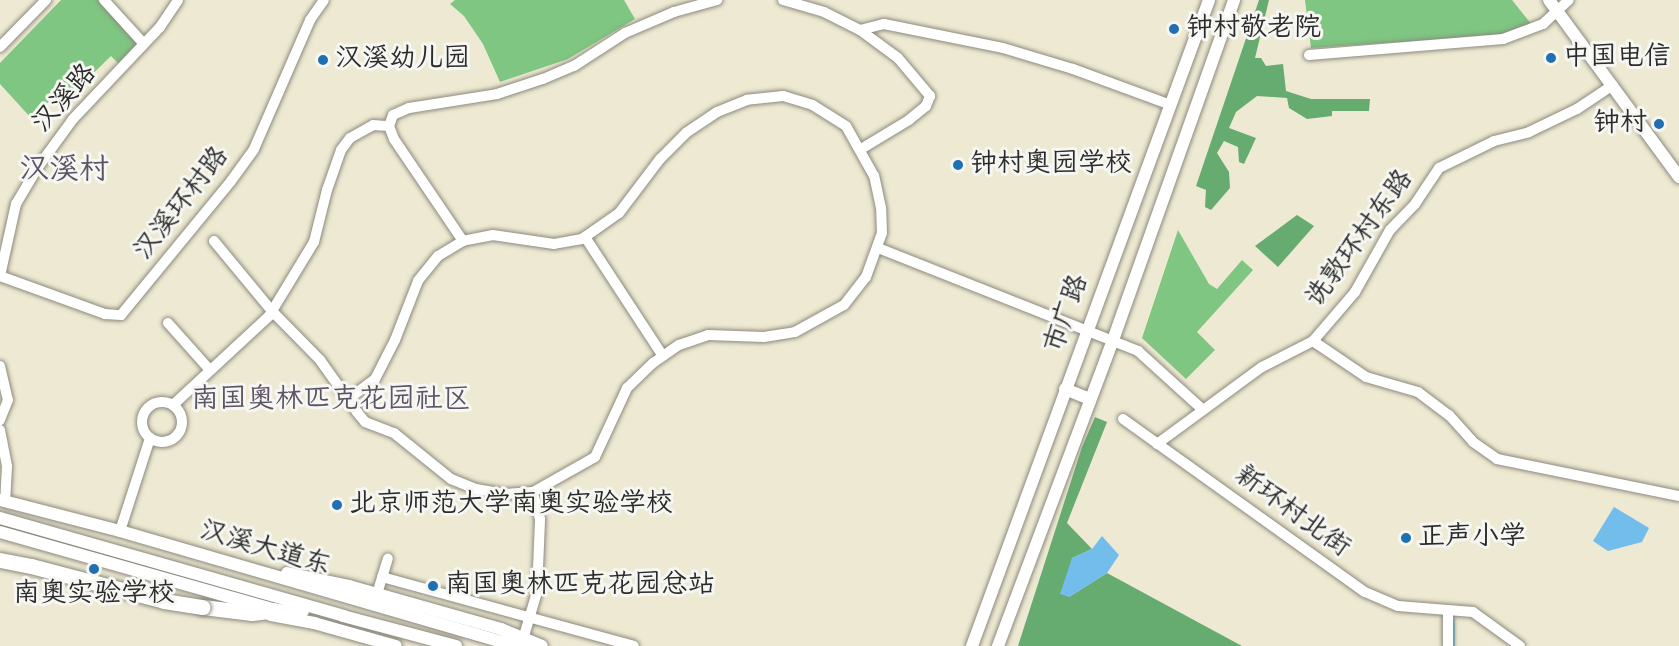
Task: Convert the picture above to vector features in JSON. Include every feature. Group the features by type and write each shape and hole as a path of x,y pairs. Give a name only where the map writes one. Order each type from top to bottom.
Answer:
{"highway":[{"path":"0,560 32,566 164,601 252,613 275,610"}],"main road":[{"name":"市广路","path":"972,646 1086,329 1209,0"},
{"path":"1549,0 1562,5 1679,164"},
{"name":"市广路","path":"999,646 1113,340 1234,1"},
{"path":"1562,5 1614,85 1679,177"},
{"path":"1065,389 1090,399"},
{"name":"汉溪大道东","path":"2,501 120,531 456,629 520,643"},
{"name":"汉溪大道东","path":"0,518 378,626 454,645"},
{"path":"0,532 275,610 293,609 378,626"},
{"path":"231,564 325,580 377,594 520,643 542,646"},
{"path":"252,613 314,623 396,646"},
{"path":"1004,646 1009,619"},
{"path":"965,646 982,620"},
{"path":"454,645 456,629"}],"street":[{"path":"0,47 46,0"},
{"path":"104,0 144,44"},
{"name":"汉溪路","path":"0,276 16,204 38,166 73,119 144,44 178,0"},
{"name":"汉溪环村路","path":"0,276 105,314 121,315 231,181 254,149 310,20 324,0"},
{"path":"463,241 394,139 389,126 393,115 409,108 497,94 543,80 574,66 625,33 674,12 717,0"},
{"path":"783,0 824,12 860,30 898,58 930,96 926,106 909,120 861,150"},
{"path":"1309,55 1503,39 1543,24 1562,5"},
{"path":"860,30 884,24 1003,48 1073,69 1171,105"},
{"name":"诜敦环村东路","path":"1157,444 1262,367 1312,340 1355,292 1390,230 1415,204 1439,168 1494,141 1529,132 1577,109 1614,85"},
{"path":"214,241 272,311 320,360 348,399 365,422 394,433 451,479 476,489 505,494 533,492 595,458 627,388 679,345 708,335 764,337 795,332 844,305 866,277 882,233 881,208 874,176 846,126 813,105 783,96 747,100 717,112 686,133 660,159 619,213 585,237 554,244 493,235 463,241 438,256 418,281 395,340 375,379 348,399"},
{"path":"173,405 272,311 314,242 327,190 341,150 360,130 373,125 389,126"},
{"path":"585,237 663,356"},
{"path":"878,248 1138,351 1202,409"},
{"path":"168,323 209,369"},
{"path":"1312,340 1366,377 1418,392 1449,415 1473,442 1497,459 1679,496"},
{"path":"0,366 8,400 0,420"},
{"path":"120,531 150,438 142,421 147,409 158,403 173,405"},
{"path":"150,438 168,441 178,433 181,420 173,405"},
{"name":"新环村北街","path":"1123,419 1365,592 1398,606 1473,612 1520,646"},
{"path":"0,430 7,466 2,501"},
{"path":"520,643 537,592 540,519 533,492"},
{"path":"377,594 388,559"},
{"path":"382,577 634,646"},
{"path":"1448,611 1448,646"}],"green space":[{"path":"61,0 98,0 140,45 120,65 111,56 72,94 61,82 51,92 54,96 32,119 0,84 0,63"},
{"path":"455,0 624,0 635,19 568,59 500,82 483,44 464,16 450,4"},
{"path":"1259,0 1269,0 1255,58 1261,58 1266,66 1283,64 1286,91 1311,99 1370,99 1369,111 1332,111 1332,116 1307,119 1289,108 1287,98 1257,96 1236,112 1229,128 1256,138 1244,164 1239,162 1238,147 1224,141 1217,153 1229,172 1230,188 1211,210 1205,207 1206,190 1196,186"},
{"path":"1305,0 1512,0 1532,25 1503,35 1311,48"},
{"path":"1297,215 1314,226 1278,267 1255,246"},
{"path":"1178,230 1209,284 1217,289 1242,260 1253,270 1197,332 1215,350 1186,379 1142,338"},
{"path":"1095,417 1107,422 1067,523 1092,549 1072,558 1069,597 1107,573 1242,646 1018,646 1082,447"}],"water":[{"path":"1614,507 1649,528 1642,542 1608,551 1593,541"},
{"path":"1102,536 1119,555 1107,573 1069,597 1060,594 1072,558 1092,549"}],"waterway":[{"path":"1454,620 1454,646"}],"place":[{"name":"钟村敬老院","path":"1174,29"},
{"name":"中国电信","path":"1551,58"},
{"name":"汉溪幼儿园","path":"323,60"},
{"name":"钟村","path":"1659,124"},
{"name":"钟村奥园学校","path":"958,165"},
{"name":"北京师范大学南奥实验学校","path":"337,505"},
{"name":"正声小学","path":"1406,538"},
{"name":"南奥实验学校","path":"94,569"},
{"name":"南国奥林匹克花园总站","path":"433,586"}],"district":[{"name":"汉溪村","path":"64,171"},
{"name":"南国奥林匹克花园社区","path":"331,401"}]}
